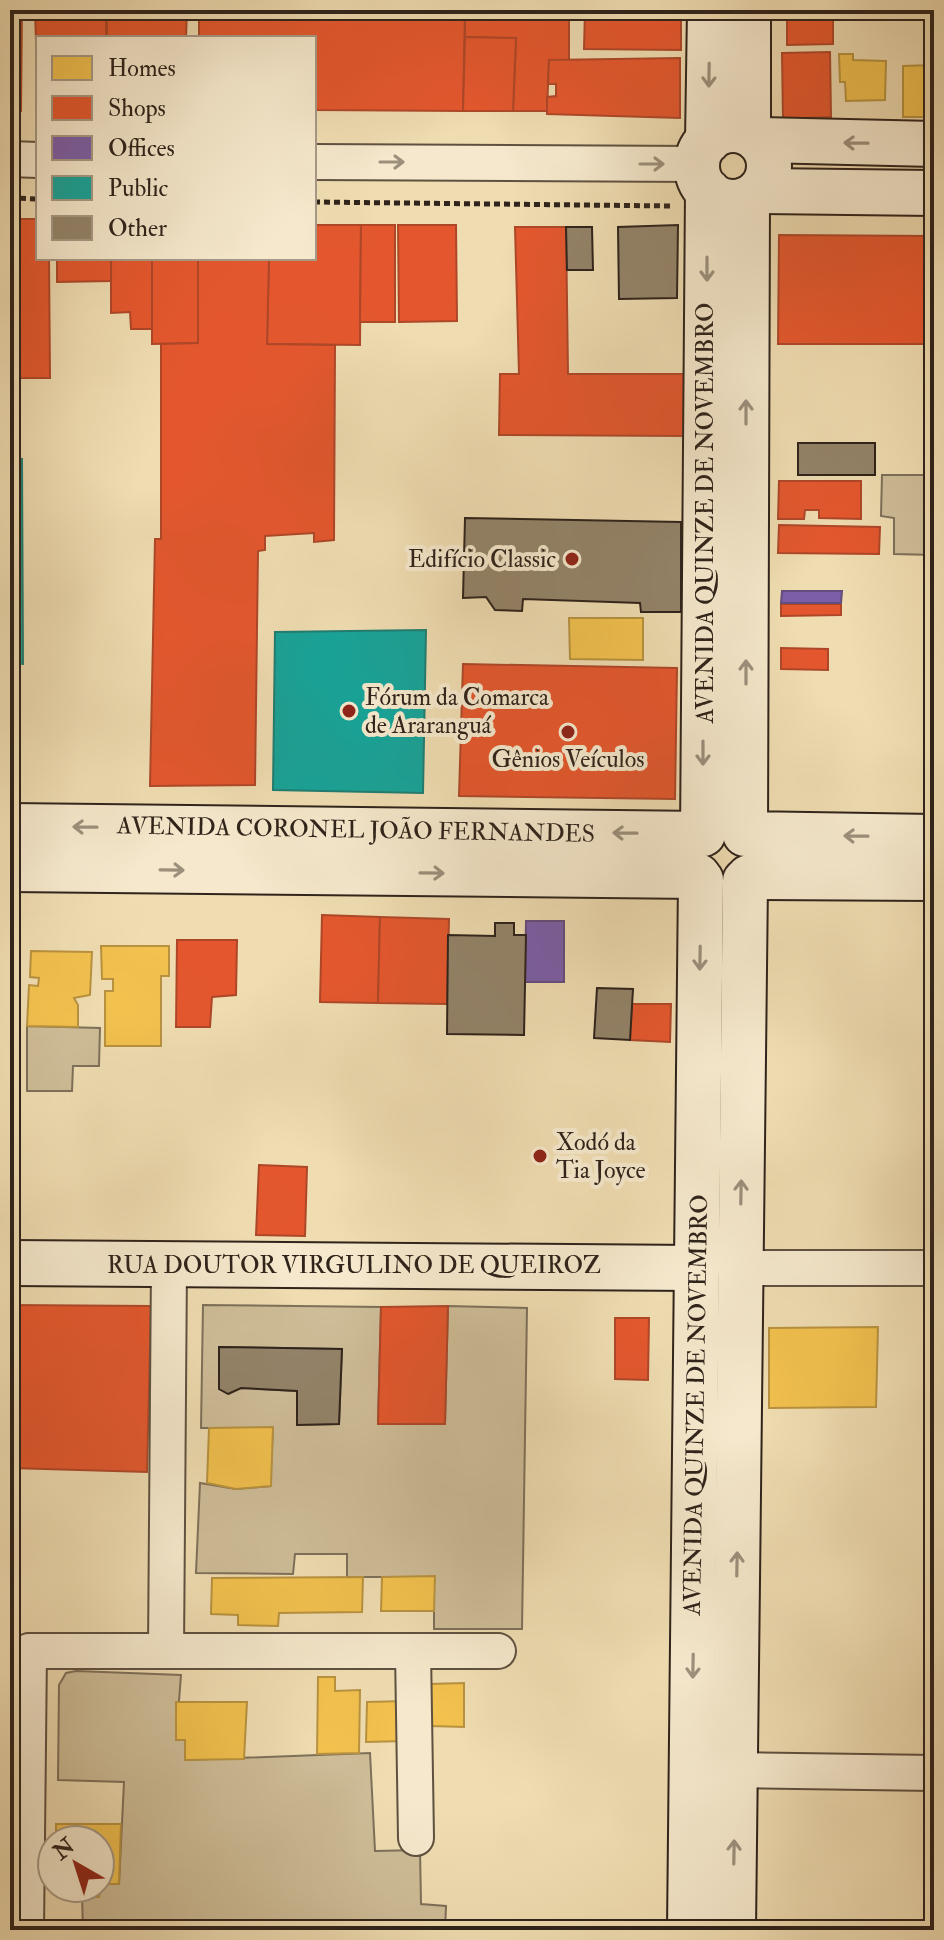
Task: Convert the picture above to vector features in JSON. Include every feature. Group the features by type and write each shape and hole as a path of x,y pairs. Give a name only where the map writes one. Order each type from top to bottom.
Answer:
{"street":[{"name":"AVENIDA QUINZE DE NOVEMBRO","path":"710,10 725,171 724,864 740,1268 733,1930"},
{"name":"AVENIDA QUINZE DE NOVEMBRO","path":"725,171 748,10"},
{"path":"725,171 934,144"},
{"path":"10,159 36,160"},
{"path":"316,162 725,171 934,193"},
{"name":"AVENIDA CORONEL JOÃO FERNANDES","path":"10,826 934,878"},
{"name":"AVENIDA CORONEL JOÃO FERNANDES","path":"10,869 724,864 934,837"},
{"name":"AVENIDA QUINZE DE NOVEMBRO","path":"690,1930 697,1268 724,864"},
{"path":"697,1268 706,1250 719,1245 737,1254 740,1268 934,1268"},
{"name":"RUA DOUTOR VIRGULINO DE QUEIROZ","path":"10,1263 697,1268"},
{"path":"166,1651 169,1264"},
{"path":"26,1930 29,1651 498,1651"},
{"path":"413,1651 416,1838"},
{"path":"734,1770 934,1773"}],"path":[{"path":"316,202 725,171"},
{"path":"10,198 36,199"}],"shaded area":[{"path":"882,475 934,475 934,555 894,554 894,518 881,516"},
{"path":"27,1026 100,1028 99,1066 73,1066 72,1091 27,1091"},
{"path":"203,1305 381,1307 378,1424 445,1423 448,1306 527,1308 522,1629 434,1629 434,1577 347,1577 347,1554 295,1554 293,1574 196,1573 200,1483 236,1489 270,1486 273,1428 201,1428","holes":["220,1347 342,1349 339,1424 297,1425 297,1391 241,1388 229,1394 219,1389"]},
{"path":"66,1673 181,1675 176,1739 185,1740 185,1760 370,1753 375,1851 420,1850 421,1904 446,1906 445,1930 83,1930 82,1904 116,1904 124,1782 58,1780 59,1685"}],"building: Homes":[{"path":"839,54 853,54 853,60 886,61 885,100 846,101 845,82 840,82"},
{"path":"934,65 934,117 903,117 903,66"},
{"path":"569,618 643,618 643,660 570,659"},
{"path":"101,946 169,946 169,976 161,976 161,1046 105,1046 105,991 113,991 113,979 102,979"},
{"path":"31,951 92,952 90,995 74,998 78,1005 78,1027 27,1026 29,985 38,986 39,978 30,977"},
{"path":"878,1327 876,1407 769,1408 769,1328"},
{"path":"273,1427 271,1486 236,1489 207,1483 209,1428"},
{"path":"435,1576 434,1611 381,1611 382,1577"},
{"path":"363,1577 362,1612 279,1613 278,1626 238,1625 238,1615 211,1614 212,1578"},
{"path":"318,1677 335,1677 335,1691 360,1690 359,1753 317,1754"},
{"path":"464,1683 464,1727 430,1726 429,1684"},
{"path":"405,1701 405,1741 366,1742 367,1702"},
{"path":"176,1702 247,1702 244,1759 185,1760 185,1740 176,1740"},
{"path":"116,1824 121,1824 119,1884 116,1884"}],"building: Shops":[{"path":"10,10 22,10 21,111 10,110"},
{"path":"35,10 106,10 106,36 36,36 36,42"},
{"path":"107,10 187,10 186,36 107,36"},
{"path":"199,10 465,10 463,111 316,110 316,36 199,36"},
{"path":"465,10 557,10 557,16 569,16 569,60 549,60 547,111 513,111 516,38 465,37"},
{"path":"585,10 681,10 681,50 584,49"},
{"path":"787,10 833,10 833,16 787,17"},
{"path":"833,16 833,44 787,45 787,17"},
{"path":"465,37 516,38 513,111 463,111"},
{"path":"830,52 831,117 783,119 782,53"},
{"path":"680,58 680,118 547,114 547,97 556,96 556,84 548,84 549,60"},
{"path":"10,219 36,219 36,260 49,260 50,378 10,378"},
{"path":"316,225 361,225 360,345 267,344 269,260 316,260"},
{"path":"361,225 395,225 395,322 360,322"},
{"path":"398,225 456,225 457,321 399,322"},
{"path":"515,227 566,227 568,374 686,374 686,436 499,435 500,374 519,374"},
{"path":"779,235 934,236 934,344 778,344"},
{"path":"57,260 111,260 111,281 57,282"},
{"path":"111,260 152,260 152,329 131,329 130,312 111,313"},
{"path":"152,260 198,260 198,343 152,344"},
{"path":"198,260 269,260 267,344 335,345 334,540 314,542 314,533 265,536 265,550 258,551 255,785 150,786 155,539 161,539 161,344 198,343"},
{"path":"779,481 861,481 861,519 819,518 819,510 805,510 804,519 778,519"},
{"path":"779,525 880,527 879,554 778,553"},
{"path":"781,604 841,604 841,615 781,616"},
{"path":"781,648 828,649 828,670 781,669"},
{"name":"Gênios Veículos","path":"463,664 677,668 675,799 459,796"},
{"path":"322,915 380,917 378,1003 320,1002"},
{"path":"380,917 449,919 447,1004 378,1003"},
{"path":"177,940 237,940 236,995 212,997 210,1027 176,1027"},
{"path":"632,1004 671,1004 670,1042 630,1040"},
{"path":"259,1165 307,1167 305,1236 256,1235"},
{"path":"10,1305 151,1306 147,1472 10,1468"},
{"path":"448,1306 445,1424 378,1424 381,1307"},
{"path":"615,1318 649,1318 648,1380 615,1379"}],"building: Offices":[{"path":"782,591 842,591 841,603 781,603"},
{"path":"526,921 564,921 564,982 525,982"}],"building: Public":[{"path":"10,458 22,459 23,664 10,663"},
{"name":"Fórum da Comarca de Araranguá","path":"426,630 423,793 273,790 275,632"}],"building: Other":[{"path":"678,225 677,298 619,299 618,227"},
{"path":"566,227 592,227 593,270 567,270"},
{"path":"798,443 875,443 875,475 798,475"},
{"name":"Edifício Classic","path":"465,518 681,522 681,612 641,612 640,603 523,599 522,611 495,610 486,597 463,598"},
{"path":"495,923 514,923 514,935 526,935 524,1035 447,1034 448,935 495,936"},
{"path":"597,988 633,989 630,1040 594,1038"},
{"path":"219,1347 342,1349 339,1424 297,1425 297,1391 241,1388 228,1394 219,1389"}],"place":[{"name":"Edifício Classic","path":"572,559"},
{"name":"Fórum da Comarca de Araranguá","path":"349,711"},
{"name":"Gênios Veículos","path":"568,732"},
{"name":"Xodó da Tia Joyce","path":"540,1156"}]}
